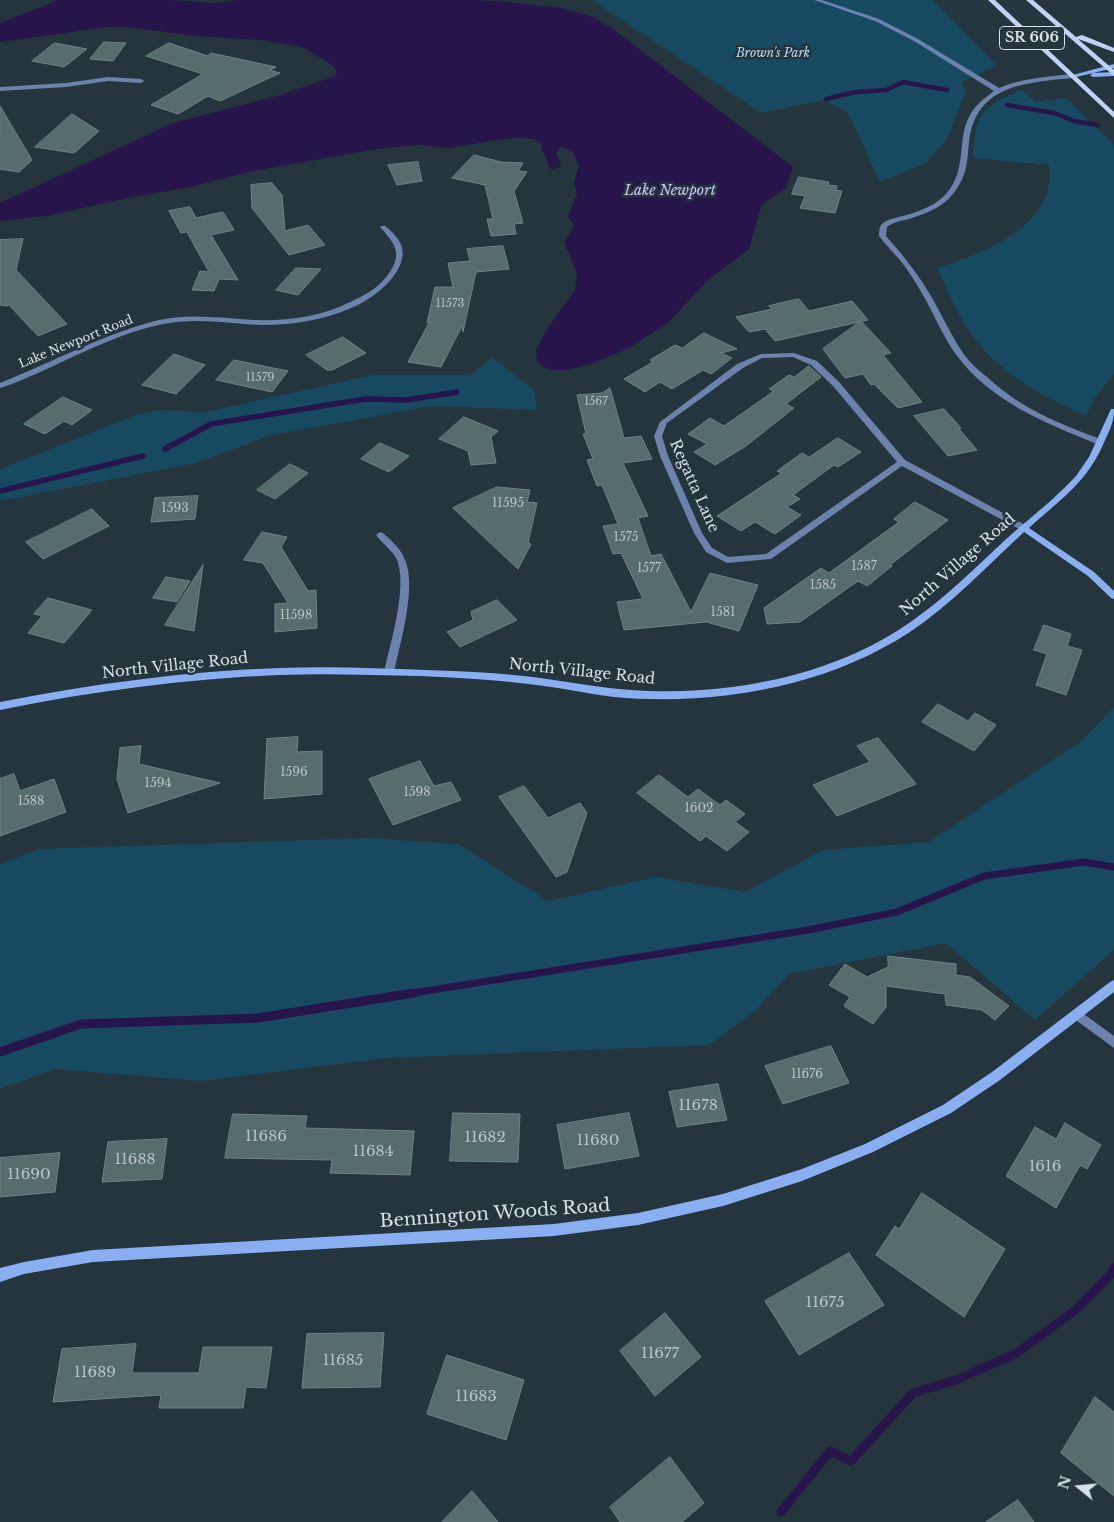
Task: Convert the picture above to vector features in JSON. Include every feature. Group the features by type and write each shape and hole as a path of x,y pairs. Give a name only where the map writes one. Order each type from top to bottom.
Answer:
{"main road":[{"name":"SR 606","path":"991,0 1114,116"},
{"name":"SR 606","path":"1029,0 1062,29 1111,67 1114,74"},
{"path":"1062,29 1090,42 1114,50"}],"street":[{"path":"817,0 877,20 908,36 999,91"},
{"path":"1100,442 1049,422 1027,411 1002,395 978,374 960,355 927,295 903,259 882,236 884,226 936,205 948,196 958,184 963,174 966,130 980,105 999,91 1026,83 1072,76 1111,67"},
{"path":"1072,76 1114,74"},
{"path":"0,89 66,85 108,79 141,81"},
{"name":"Lake Newport Road","path":"0,386 119,335 164,322 210,318 260,322 290,321 314,318 350,306 373,293 386,282 400,261 401,252 399,244 383,227"},
{"name":"Regatta Lane","path":"902,462 768,557 727,560 709,550 698,533 664,456 658,436 664,422 740,366 761,356 794,355 814,363 831,379 902,462 1024,528"},
{"name":"North Village Road","path":"0,706 125,684 210,675 285,671 389,672 535,681 614,693 662,694 705,693 789,679 832,666 868,651 902,633 929,614 1083,473 1114,411"},
{"path":"1024,528 1091,574 1114,596"},
{"path":"380,536 396,550 403,563 405,576 401,611 389,672"},
{"name":"Bennington Woods Road","path":"0,1275 24,1268 93,1256 554,1230 638,1219 723,1200 802,1175 869,1148 947,1109 996,1076 1114,985"},
{"path":"1077,1014 1114,1043"}],"green space":[{"name":"Brown's Park","path":"592,0 933,0 996,65 961,83 966,91 947,139 926,163 880,182 848,113 824,100 761,113"},
{"path":"1022,90 1036,102 1066,98 1114,145 1114,374 1094,399 1086,416 1027,386 989,355 966,326 937,268 975,255 995,245 1029,221 1042,205 1049,186 1049,165 973,158 976,131 983,114 997,101"},
{"path":"492,357 534,390 537,410 432,406 272,435 196,463 0,501 0,469 133,416 158,410 206,412 373,375 471,375"},
{"path":"1114,707 1114,950 1035,1020 946,943 789,974 755,1011 709,1045 386,1058 201,1081 55,1069 0,1089 0,864 39,849 368,838 458,844 548,901 656,877 745,892 823,850 929,842 1083,740"}],"water":[{"name":"Lake Newport","path":"56,0 170,0 215,3 239,0 474,0 560,8 590,16 613,29 793,167 786,188 761,207 749,249 707,281 668,323 627,349 591,364 567,370 553,370 543,367 537,361 536,350 549,326 575,290 577,273 564,242 574,226 568,216 577,194 574,183 579,165 573,152 561,147 556,153 561,164 560,167 549,168 541,148 542,144 534,139 502,139 451,148 418,145 377,149 253,171 190,187 123,199 47,216 0,221 0,203 173,123 277,96 333,77 337,73 334,66 302,47 260,40 194,36 128,27 108,27 0,42 0,23"}],"building":[{"path":"104,42 126,43 113,61 90,59"},
{"path":"55,43 87,49 64,67 32,61"},
{"path":"169,43 208,56 211,53 276,67 270,70 280,73 220,101 208,96 178,114 151,105 203,74 146,56"},
{"path":"0,106 32,160 19,172 0,169"},
{"path":"72,114 99,131 74,153 35,147"},
{"path":"474,155 501,162 523,163 518,171 527,172 514,191 523,223 514,224 516,234 491,236 487,219 493,219 485,185 452,178"},
{"path":"418,162 422,181 397,185 388,165"},
{"path":"799,177 829,182 828,185 837,186 836,190 842,191 835,213 800,208 805,196 792,194"},
{"path":"272,183 282,195 285,231 308,225 325,245 289,255 252,208 251,185"},
{"path":"190,207 196,218 223,212 234,230 211,235 238,280 219,279 214,291 192,290 200,271 209,272 187,232 181,233 169,211"},
{"path":"23,239 16,270 67,324 38,336 8,304 8,306 0,305 0,240"},
{"path":"503,246 509,269 476,272 463,332 462,326 441,367 408,362 430,321 427,323 435,287 453,287 448,263 470,261 467,249"},
{"path":"296,268 321,269 298,295 276,290"},
{"path":"799,299 809,311 852,301 868,320 775,341 765,329 749,332 736,317 772,309 769,306"},
{"path":"861,321 891,353 883,355 922,402 898,408 874,384 871,385 863,374 845,378 823,349"},
{"path":"704,333 737,349 721,353 732,358 711,374 703,370 672,389 660,382 645,392 624,379 653,362 650,360 675,345 682,348"},
{"path":"343,337 366,353 332,370 327,370 306,355"},
{"path":"174,354 205,365 176,394 142,385"},
{"path":"234,360 288,371 272,392 216,380"},
{"path":"809,366 821,377 786,404 794,408 746,446 715,465 694,452 707,444 688,434 710,418 724,426 774,391 769,389 789,375 794,377"},
{"path":"610,388 624,438 641,436 652,459 623,463 648,516 638,518 651,556 661,554 691,612 710,573 758,585 739,631 706,622 624,630 617,602 643,599 621,553 613,554 603,526 618,524 602,485 597,486 587,460 593,459 583,434 586,434 577,395 602,393"},
{"path":"63,397 92,410 72,425 64,421 45,434 24,424"},
{"path":"944,409 977,450 948,456 914,416"},
{"path":"464,417 498,431 491,437 496,463 471,465 468,451 439,439"},
{"path":"838,438 861,452 838,467 834,465 793,495 800,499 787,507 801,515 775,534 755,522 741,531 717,516 782,473 777,471 802,453 809,457"},
{"path":"380,443 409,456 389,472 361,459"},
{"path":"290,464 308,473 275,499 257,490"},
{"path":"497,487 530,490 527,502 537,503 528,543 531,544 518,569 453,508"},
{"path":"198,496 195,519 151,522 155,498"},
{"path":"915,502 948,520 890,565 892,566 867,586 858,581 800,622 767,624 764,608 821,568 829,573 899,522 894,519"},
{"path":"92,509 109,526 43,559 26,542"},
{"path":"262,532 287,537 281,547 308,591 316,590 317,628 275,632 275,604 288,603 263,563 244,560"},
{"path":"203,565 194,631 165,625"},
{"path":"166,577 190,581 177,602 153,598"},
{"path":"48,598 92,610 64,643 28,633 42,616 34,614"},
{"path":"497,600 517,620 460,647 447,632 473,620 471,612"},
{"path":"1044,625 1071,634 1067,646 1082,650 1066,695 1036,685 1047,654 1034,650"},
{"path":"938,704 968,721 975,713 996,725 974,751 922,722"},
{"path":"298,737 297,752 322,751 322,794 264,799 267,739"},
{"path":"878,738 916,784 837,816 813,785 870,762 857,746"},
{"path":"141,746 139,764 220,783 128,813 117,779 120,748"},
{"path":"420,761 434,786 451,782 461,800 393,825 369,779"},
{"path":"14,774 20,791 54,779 66,812 0,836 0,779"},
{"path":"659,775 688,797 698,789 720,805 726,800 745,814 735,822 749,832 727,851 706,836 700,841 637,793"},
{"path":"524,786 548,818 580,803 587,813 567,872 556,877 499,797"},
{"path":"888,956 956,964 956,975 970,977 1009,1006 995,1020 982,1010 946,1005 945,994 886,986 886,1007 873,1024 844,1006 850,997 829,985 845,964 867,977 888,967"},
{"path":"831,1046 849,1083 783,1104 765,1066"},
{"path":"718,1084 727,1120 677,1127 669,1092"},
{"path":"453,1113 520,1114 518,1162 450,1161"},
{"path":"629,1113 639,1156 565,1169 557,1125"},
{"path":"233,1114 307,1116 305,1128 414,1131 410,1175 330,1173 332,1160 225,1158"},
{"path":"1065,1123 1101,1145 1087,1169 1080,1165 1056,1208 1006,1176 1035,1127 1056,1139"},
{"path":"167,1139 162,1179 102,1182 108,1142"},
{"path":"60,1153 55,1192 0,1197 0,1158"},
{"path":"922,1193 1005,1249 964,1317 876,1255 895,1226 899,1229"},
{"path":"849,1253 884,1305 799,1355 765,1301"},
{"path":"665,1313 701,1357 655,1396 620,1351"},
{"path":"384,1333 380,1387 302,1388 307,1334"},
{"path":"136,1344 132,1373 199,1373 203,1347 272,1347 266,1388 246,1387 243,1408 159,1408 161,1395 53,1402 62,1349"},
{"path":"447,1355 524,1380 506,1440 427,1414"},
{"path":"1095,1397 1114,1412 1114,1496 1061,1453"},
{"path":"670,1457 704,1503 682,1522 620,1522 610,1507"},
{"path":"472,1491 498,1522 442,1522"},
{"path":"1018,1500 1034,1522 986,1522"}],"waterway":[{"path":"826,99 856,92 886,90 903,82 947,90"},
{"path":"1007,105 1054,113 1074,121 1098,125"},
{"path":"165,449 211,424 365,399 407,400 457,392"},
{"path":"0,491 143,456"},
{"path":"407,994 808,930 897,912 984,876 1084,862 1114,867"},
{"path":"0,1052 81,1024 258,1018 414,993"},
{"path":"781,1512 830,1451 851,1461 913,1393 956,1380 1017,1353 1078,1308 1110,1275 1114,1268"}]}
